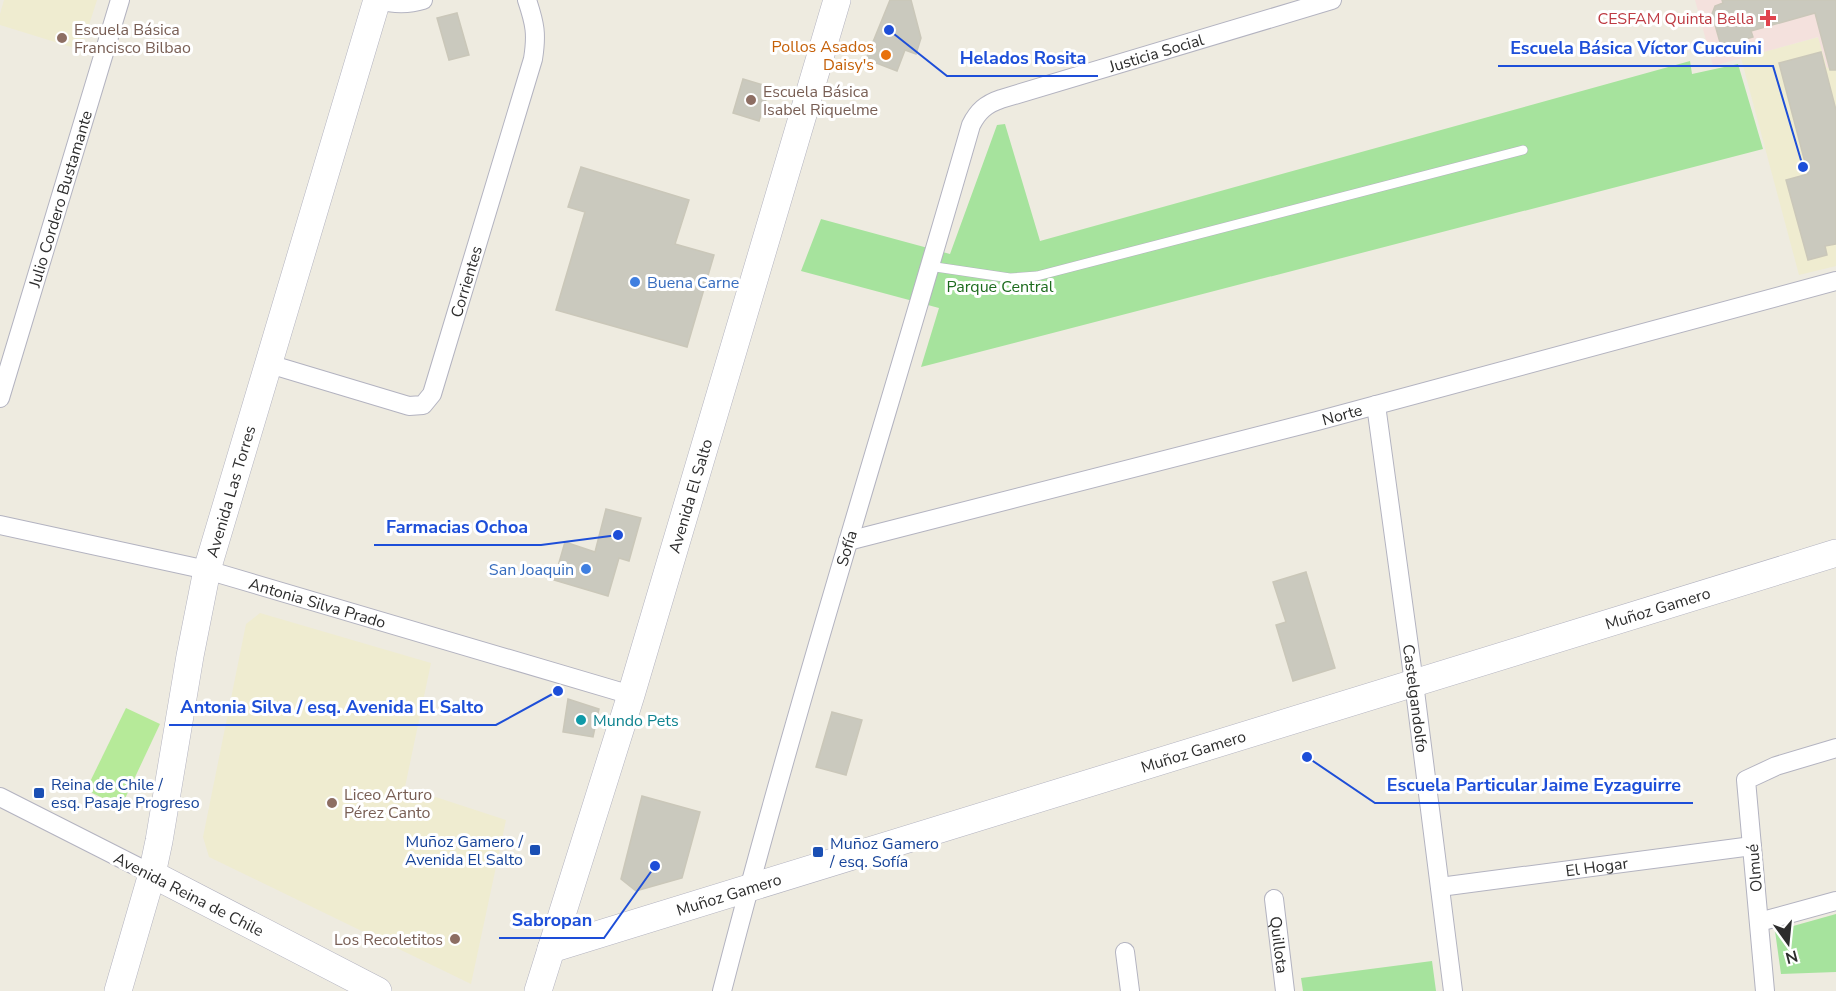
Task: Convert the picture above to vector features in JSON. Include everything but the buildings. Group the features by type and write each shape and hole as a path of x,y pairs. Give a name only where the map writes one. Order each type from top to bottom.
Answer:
{"street":[{"name":"Julio Cordero Bustamante","path":"0,398 120,0"},
{"path":"377,0 392,4 423,0"},
{"name":"Avenida Las Torres","path":"118,991 152,874 207,570 377,0"},
{"name":"Corrientes","path":"269,364 409,406 423,405 432,394 533,59 536,39 527,0"},
{"name":"Avenida El Salto","path":"538,991 631,695 837,0"},
{"name":"Justicia Social","path":"981,108 1001,99 1332,0"},
{"name":"Sofía","path":"722,991 748,889 848,541 971,125 981,108"},
{"name":"Norte","path":"848,541 1376,405 1836,281"},
{"name":"Castelgandolfo","path":"1376,405 1453,991"},
{"name":"Antonia Silva Prado","path":"0,525 207,570 631,695"},
{"name":"Muñoz Gamero","path":"551,950 1836,554"},
{"name":"Olmué","path":"1765,991 1746,780 1776,766 1836,748"},
{"name":"Avenida Reina de Chile","path":"0,797 378,991"},
{"name":"El Hogar","path":"1440,887 1752,846"},
{"name":"Quillota","path":"1274,899 1285,991"},
{"path":"1759,922 1836,901"},
{"path":"1125,952 1130,991"}],"lane":[{"path":"929,266 1010,278 1037,276 1523,150"}],"shaded area":[{"name":"Escuela Básica Francisco Bilbao","path":"4,0 97,0 81,50 0,25"},
{"name":"CESFAM Quinta Bella","path":"1695,0 1836,0 1836,66 1827,68 1818,37 1713,66"},
{"path":"1819,37 1827,68 1836,66 1836,266 1799,275 1741,58"},
{"name":"Liceo Arturo Pérez Canto","path":"260,613 431,663 405,787 506,820 471,984 209,857 203,837 246,624"}],"green space":[{"name":"Parque Central","path":"1690,61 1692,74 1738,64 1763,149 921,367 939,308 801,271 821,219 950,254 997,125 1005,124 1040,241"},
{"path":"126,708 160,724 121,807 86,790"},
{"path":"1836,914 1836,972 1781,974 1775,931"},
{"path":"1432,961 1436,991 1303,991 1301,978"}],"place":[{"name":"CESFAM Quinta Bella","path":"1768,18"},
{"name":"Helados Rosita","path":"889,30"},
{"name":"Escuela Básica Francisco Bilbao","path":"62,38"},
{"name":"Pollos Asados Daisy's","path":"886,55"},
{"name":"Escuela Básica Isabel Riquelme","path":"751,100"},
{"name":"Escuela Básica Víctor Cuccuini","path":"1803,167"},
{"name":"Buena Carne","path":"635,282"},
{"name":"Farmacias Ochoa","path":"618,535"},
{"name":"San Joaquin","path":"586,569"},
{"name":"Antonia Silva / esq. Avenida El Salto","path":"558,691"},
{"name":"Mundo Pets","path":"581,720"},
{"name":"Escuela Particular Jaime Eyzaguirre","path":"1307,757"},
{"name":"Reina de Chile / esq. Pasaje Progreso","path":"39,793"},
{"name":"Liceo Arturo Pérez Canto","path":"332,803"},
{"name":"Muñoz Gamero / Avenida El Salto","path":"535,850"},
{"name":"Muñoz Gamero / esq. Sofía","path":"818,852"},
{"name":"Sabropan","path":"655,866"},
{"name":"Los Recoletitos","path":"455,939"}]}
